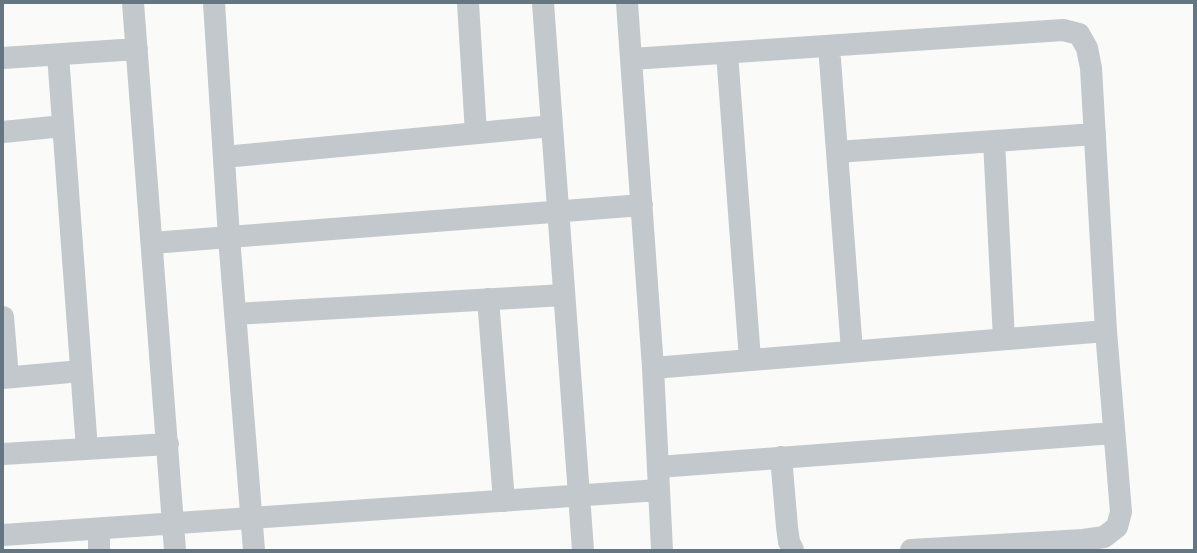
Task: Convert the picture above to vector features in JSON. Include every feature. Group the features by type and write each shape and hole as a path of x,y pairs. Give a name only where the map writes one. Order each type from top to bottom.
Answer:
{"street":[{"path":"133,3 175,550"},
{"path":"214,3 229,237 254,550"},
{"path":"468,3 476,133"},
{"path":"543,3 583,550"},
{"path":"627,3 653,368 662,550"},
{"path":"632,59 1063,30 1079,34 1087,48 1091,68 1106,331 1121,512 1118,527 1104,537 1083,540 911,550"},
{"path":"829,46 852,351"},
{"path":"3,58 137,49"},
{"path":"727,53 750,359"},
{"path":"58,55 87,449"},
{"path":"3,132 63,126"},
{"path":"224,158 552,126"},
{"path":"837,152 1095,134"},
{"path":"994,141 1004,339"},
{"path":"152,243 642,205"},
{"path":"235,314 564,295"},
{"path":"488,299 504,501"},
{"path":"3,317 6,378 82,371"},
{"path":"653,368 1106,331"},
{"path":"658,467 1114,433"},
{"path":"3,454 168,444"},
{"path":"781,457 787,527 789,542 793,550"},
{"path":"3,535 99,540 174,524 659,490"}]}
